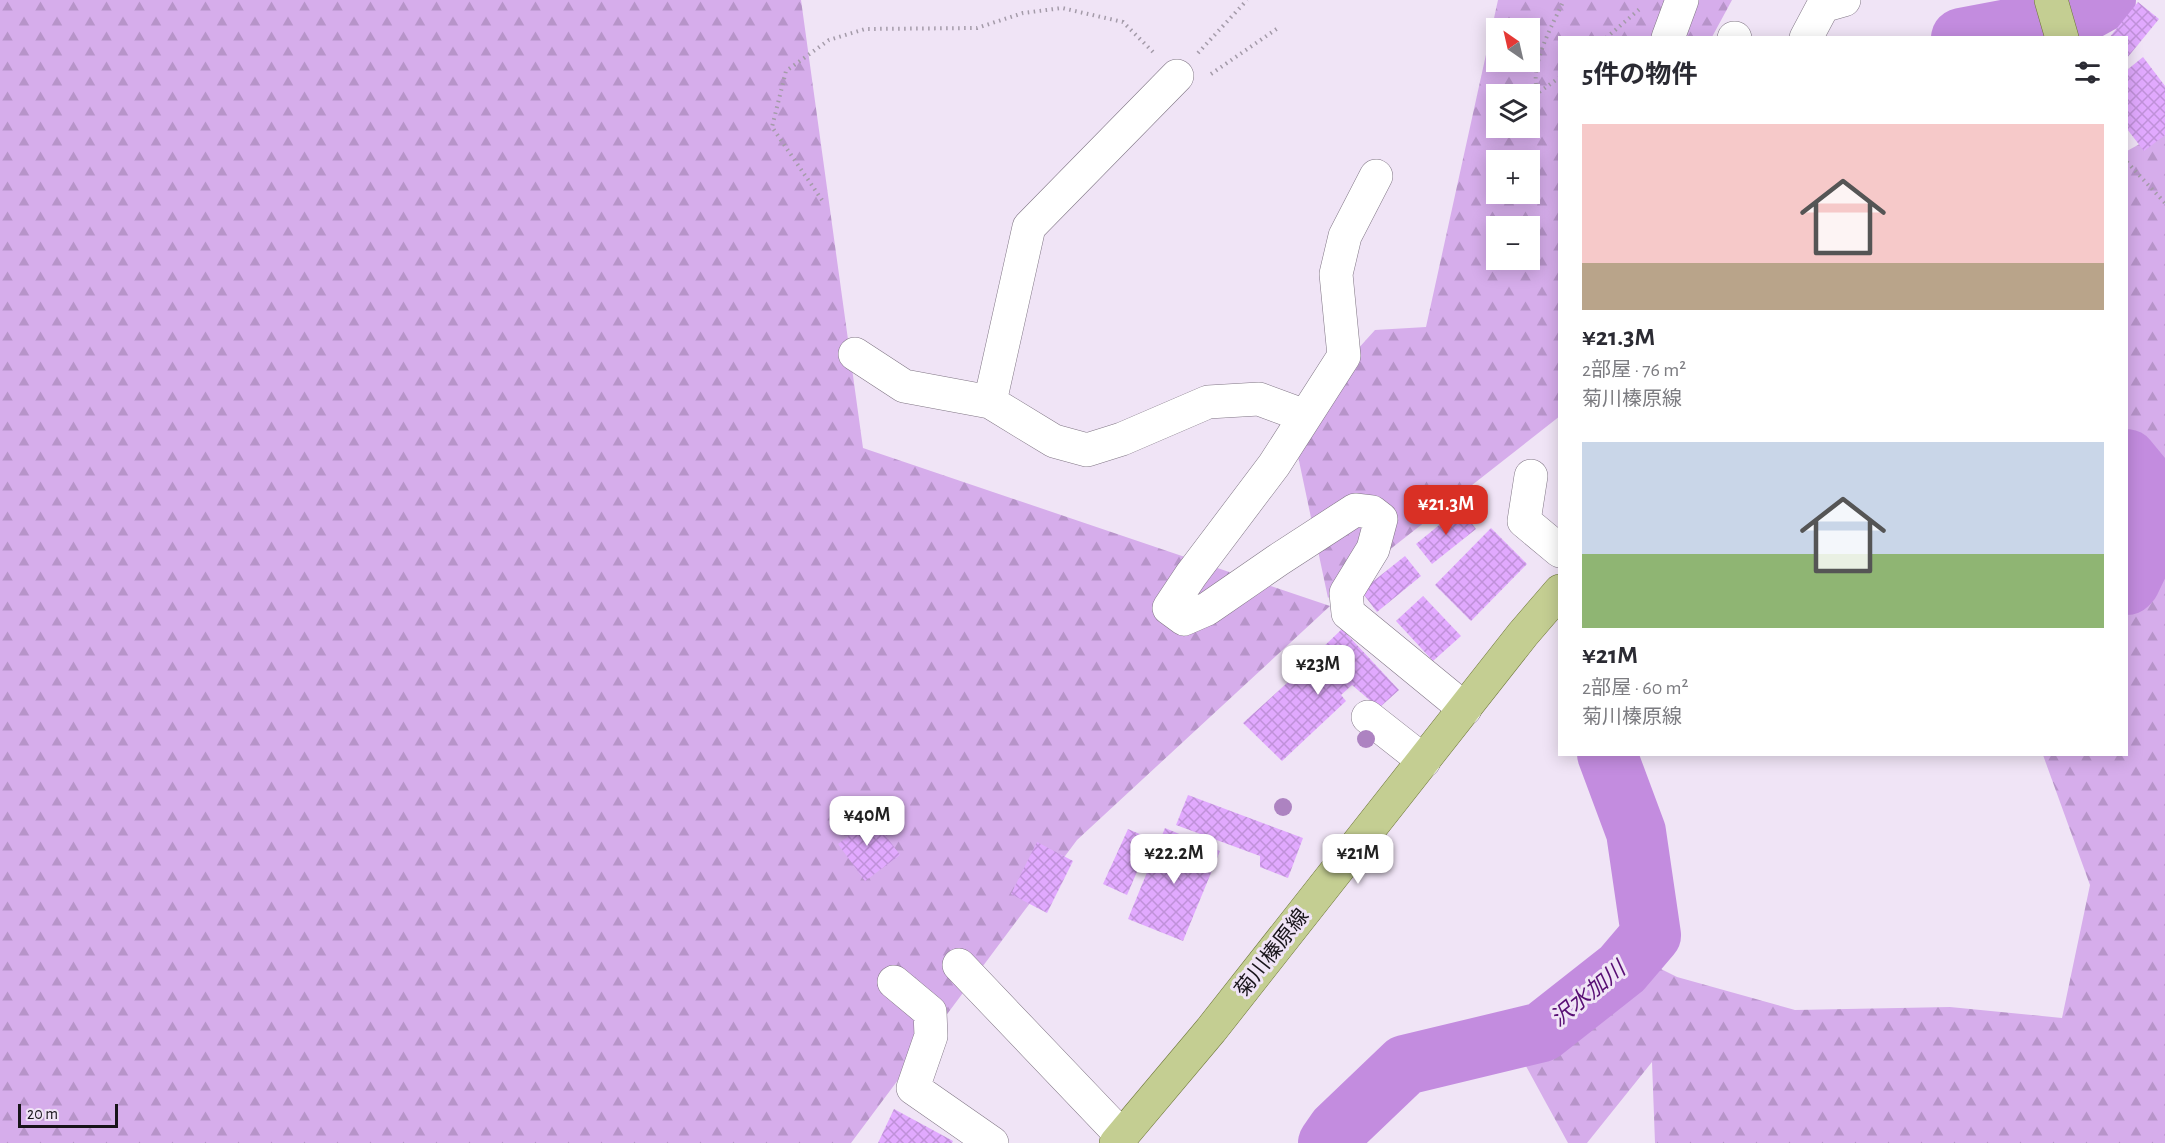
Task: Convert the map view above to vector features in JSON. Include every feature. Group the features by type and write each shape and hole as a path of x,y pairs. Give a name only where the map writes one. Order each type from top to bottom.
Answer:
{"main road":[{"path":"2051,0 2061,36"},
{"name":"菊川榛原線","path":"1119,1140 1211,1030 1523,634 1558,593"}],"lane":[{"path":"1669,36 1682,0"},
{"path":"1807,36 1823,6 1844,0"},
{"path":"990,402 1029,228 1177,76"},
{"path":"1376,176 1346,237 1336,274 1344,356 1274,465 1169,608 1184,619 1207,609 1355,510 1372,512 1381,519 1373,549 1346,593 1348,613 1465,709"},
{"path":"855,354 904,386 990,402 1054,441 1087,450 1122,439 1208,402 1259,399 1305,416"},
{"path":"1531,476 1524,521 1558,549"},
{"path":"1368,717 1424,761"},
{"path":"959,965 1119,1140"},
{"path":"894,982 930,1012 931,1035 913,1088 992,1143"}],"path":[{"path":"1177,76 1246,0"},
{"path":"1558,78 1538,93 1534,82 1545,41 1564,0"},
{"path":"1608,36 1650,0"},
{"path":"822,200 772,127 786,71 829,40 865,29 977,28 1023,13 1062,8 1123,22 1177,76 1193,87 1278,28"},
{"path":"2128,163 2165,203"}],"green space":[{"path":"0,0 801,0 863,448 1330,606 1077,840 851,1143 0,1143"},
{"path":"1498,0 1732,0 1713,36 1558,36 1558,418 1328,598 1291,423 1375,330 1426,327 1486,54 1486,72 1540,72 1540,18 1494,18"},
{"path":"2165,130 2165,1143 1655,1143 1652,1062 1587,1143 1568,1143 1504,1026 1615,946 1677,977 1795,1010 1950,1007 2062,1018 2090,885 2043,756 2128,756 2128,150"}],"building":[{"path":"2138,2 2159,19 2128,57 2128,36 2111,36"},
{"path":"2143,57 2165,86 2165,135 2144,151 2128,130 2128,69"},
{"path":"1460,508 1476,529 1432,564 1416,544"},
{"path":"1491,528 1527,564 1471,621 1435,585"},
{"path":"1405,556 1421,576 1377,612 1361,591"},
{"path":"1423,596 1461,636 1433,661 1396,621"},
{"path":"1342,629 1399,690 1379,708 1352,685 1341,695 1346,701 1282,761 1243,723 1309,663 1318,672 1328,662 1318,652"},
{"path":"1188,795 1303,838 1288,878 1260,867 1260,856 1176,825"},
{"path":"855,814 863,824 872,817 900,855 865,881 838,844 850,835 841,823"},
{"path":"1165,828 1220,851 1183,941 1128,919"},
{"path":"1128,829 1151,839 1127,895 1103,884"},
{"path":"1037,842 1073,861 1047,913 1011,894"},
{"path":"894,1109 953,1141 952,1143 878,1143"}],"waterway":[{"name":"沢水加川","path":"1972,36 2077,16 2106,0"},
{"name":"沢水加川","path":"2128,460 2141,476 2153,534 2128,584"},
{"name":"沢水加川","path":"1328,1143 1337,1130 1405,1065 1542,1032 1622,969 1651,935 1636,832 1608,756"}]}
